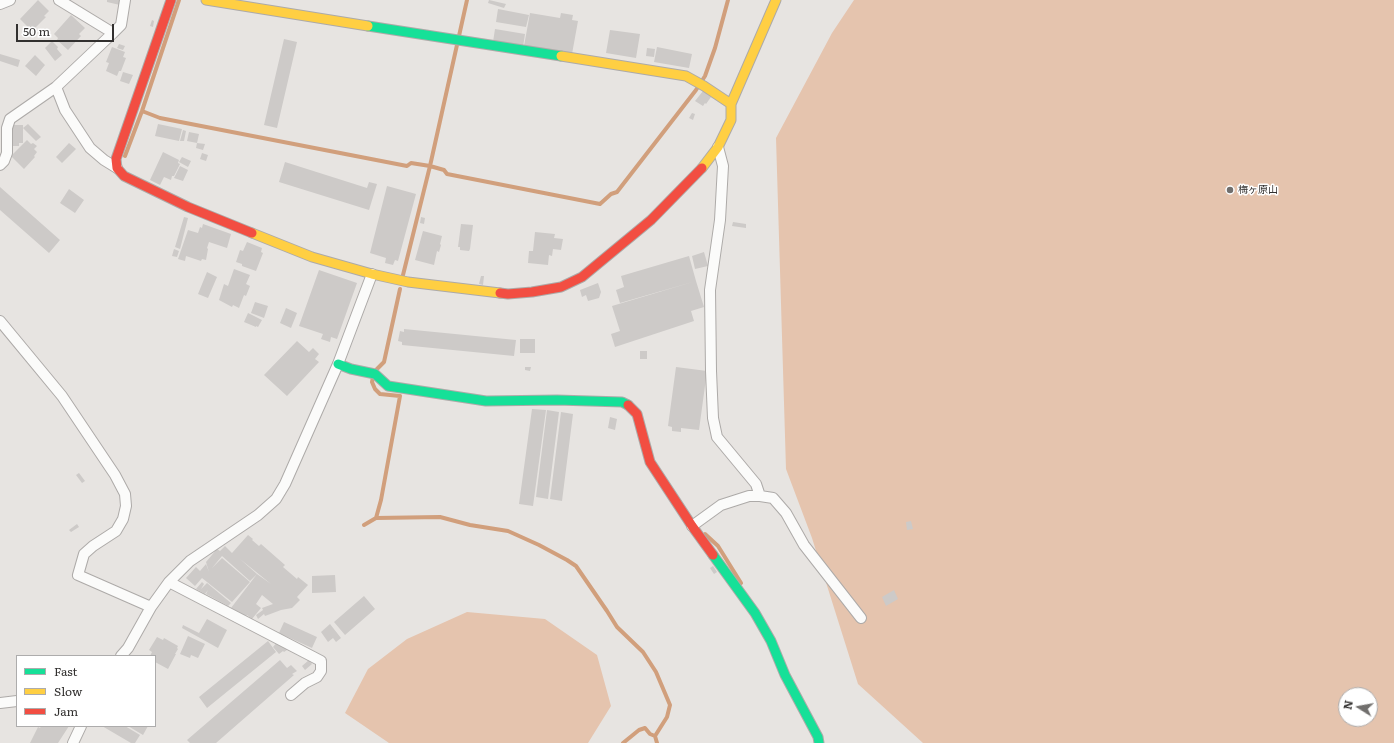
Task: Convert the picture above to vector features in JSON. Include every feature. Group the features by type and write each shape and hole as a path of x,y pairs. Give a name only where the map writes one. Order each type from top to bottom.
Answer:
{"street":[{"path":"0,4 10,0"},
{"path":"59,0 113,33"},
{"path":"0,165 4,161 7,153 7,128 10,119 56,87 121,25 125,0"},
{"path":"117,168 116,158 171,0"},
{"path":"206,0 686,76 731,104"},
{"path":"56,87 65,110 90,148 104,160 117,168 124,176 188,207 281,246 312,257 372,274 408,282 508,294 532,292 561,287 582,277 651,220 698,173 718,147 731,120 731,104 776,0"},
{"path":"718,147 723,166 720,220 710,290 713,418 716,437 756,484 760,496"},
{"path":"122,655 128,648 151,607 169,582 190,561 258,516 276,499 285,484 338,364 372,274"},
{"path":"0,321 62,396 115,475 125,494 126,506 124,519 116,531 93,546 84,554 78,575 151,607"},
{"path":"338,364 351,370 375,374 388,386 486,401 564,400 622,402 630,406 637,414 650,462 692,526 755,613 771,641 785,675 818,737 819,743"},
{"path":"692,526 721,505 749,496 773,498 786,513 804,545 861,618"},
{"path":"169,582 321,661 321,671 317,677 305,683 291,695"},
{"path":"0,703 16,701"},
{"path":"72,743 80,727"}],"shaded area":[{"path":"854,0 1394,0 1394,743 923,743 858,684 812,538 786,469 776,138 832,33"},
{"path":"467,612 545,619 597,655 611,706 588,743 389,743 345,713 368,669 407,639"}],"building":[{"path":"38,0 49,11 44,16 46,17 32,31 20,19"},
{"path":"107,0 122,0 120,5 107,2"},
{"path":"489,0 506,4 504,8 488,3"},
{"path":"498,9 529,15 526,27 496,22"},
{"path":"530,13 560,18 561,13 573,15 572,20 578,21 572,54 524,46"},
{"path":"71,15 85,28 79,34 81,36 68,50 57,40 58,38 54,34"},
{"path":"152,20 154,21 153,27 150,26"},
{"path":"495,29 525,34 523,47 493,42"},
{"path":"610,30 640,34 636,58 606,53"},
{"path":"284,39 297,42 277,128 264,125"},
{"path":"52,41 58,47 57,49 62,55 55,61 45,48"},
{"path":"119,44 125,46 123,50 117,48"},
{"path":"112,47 125,52 123,57 126,58 121,71 119,71 117,76 106,71 109,63 106,62"},
{"path":"657,47 692,54 689,68 654,62"},
{"path":"647,48 655,49 654,57 646,56"},
{"path":"0,54 20,60 18,67 0,61"},
{"path":"35,55 45,65 36,76 25,66"},
{"path":"123,72 133,75 129,84 120,81"},
{"path":"703,91 711,97 703,106 695,101"},
{"path":"692,113 695,114 693,120 689,118"},
{"path":"28,124 41,137 36,141 23,128"},
{"path":"158,124 182,129 179,141 155,136"},
{"path":"13,125 23,125 23,143 19,143 19,146 13,146"},
{"path":"183,130 186,131 184,141 180,141"},
{"path":"189,132 199,134 197,143 187,141"},
{"path":"27,140 31,144 33,143 37,146 34,149 37,152 34,156 35,157 24,169 11,156"},
{"path":"69,143 76,149 62,163 56,157"},
{"path":"197,143 205,144 203,150 196,148"},
{"path":"163,152 179,160 178,163 180,164 171,180 164,177 160,185 150,180"},
{"path":"202,153 208,155 206,161 200,159"},
{"path":"182,157 191,161 188,167 179,162"},
{"path":"285,162 367,188 369,182 377,184 369,210 279,182"},
{"path":"180,166 188,170 183,181 174,178"},
{"path":"387,186 416,194 398,261 395,260 393,265 385,263 386,258 370,253"},
{"path":"0,187 60,240 49,253 0,210"},
{"path":"69,189 84,200 75,213 60,203"},
{"path":"184,217 188,218 180,249 175,247"},
{"path":"421,217 425,218 424,224 420,223"},
{"path":"733,222 746,224 746,228 732,226"},
{"path":"203,224 231,234 227,248 209,242 206,260 202,259 201,261 186,256 185,261 178,259 188,230 198,233"},
{"path":"461,224 473,225 469,251 460,250 460,247 458,247"},
{"path":"423,231 442,236 441,245 439,252 437,251 434,265 415,260"},
{"path":"535,232 555,234 554,238 563,239 561,250 553,249 552,256 549,255 548,265 528,263 529,251 533,251"},
{"path":"247,242 262,248 261,252 263,253 256,271 236,262 240,250 243,251"},
{"path":"174,249 179,251 177,257 172,256"},
{"path":"704,252 708,266 695,269 692,256"},
{"path":"689,256 696,281 620,303 616,290 624,287 621,276"},
{"path":"234,269 250,275 246,284 250,286 246,296 244,295 239,308 233,305 232,307 219,300 224,284 228,286"},
{"path":"319,270 357,283 337,339 331,337 330,342 321,339 323,334 299,326"},
{"path":"207,272 217,277 208,298 198,294"},
{"path":"481,276 484,276 483,285 479,284"},
{"path":"696,281 704,307 691,311 694,321 615,347 611,334 620,331 612,306"},
{"path":"598,283 601,292 599,298 588,301 586,295 582,297 580,290"},
{"path":"255,302 268,306 264,318 251,313"},
{"path":"286,308 297,313 291,328 280,323"},
{"path":"248,313 262,320 258,327 244,322"},
{"path":"404,329 516,340 514,356 402,345 402,342 398,341 400,331 404,332"},
{"path":"520,339 535,339 535,353 520,353"},
{"path":"297,341 309,352 313,348 319,354 315,359 319,362 287,396 264,375"},
{"path":"640,351 647,351 647,359 640,359"},
{"path":"525,367 531,367 530,371 525,370"},
{"path":"676,367 707,371 699,430 681,428 681,432 672,431 672,427 668,426"},
{"path":"532,409 546,410 533,506 519,504"},
{"path":"547,410 559,412 548,499 536,497"},
{"path":"561,412 573,414 562,501 550,499"},
{"path":"610,417 617,419 615,430 608,428"},
{"path":"79,473 85,481 82,483 76,475"},
{"path":"911,521 913,529 907,530 906,522"},
{"path":"77,524 79,527 71,532 69,530"},
{"path":"248,535 259,546 261,544 285,565 283,567 297,579 298,577 308,585 297,597 300,600 292,608 281,610 265,616 264,614 258,619 256,615 263,610 262,608 273,604 262,595 256,604 261,608 252,619 247,615 246,616 231,608 257,574 250,581 222,556 212,568 222,558 250,582 232,602 202,578 195,586 186,578 196,567 200,571 206,564 209,572 206,562 217,549 220,551 225,546 232,553","holes":["240,559 271,584 257,574"]},
{"path":"713,566 717,572 714,574 710,568"},
{"path":"335,575 336,592 312,593 312,576"},
{"path":"202,582 204,584 201,589 207,583 231,603 228,606 206,594 208,590 205,594 196,589"},
{"path":"894,590 898,599 886,606 882,597"},
{"path":"364,596 375,609 345,635 334,622"},
{"path":"207,619 227,630 218,648 182,628 183,625 199,633"},
{"path":"284,622 317,637 312,648 279,633"},
{"path":"330,624 341,638 336,642 333,638 328,642 321,632"},
{"path":"188,636 205,644 198,658 191,655 190,658 180,654"},
{"path":"157,637 163,640 164,638 178,646 176,654 168,669 156,663 156,655 150,655 152,652 149,650"},
{"path":"268,641 276,652 207,708 199,697"},
{"path":"278,641 290,648 279,654 273,647"},
{"path":"280,660 287,668 291,665 297,671 216,743 190,743 187,740"},
{"path":"309,660 312,664 305,670 302,666"},
{"path":"38,727 68,727 58,743 30,743"},
{"path":"104,727 127,727 140,735 135,743 131,743"},
{"path":"130,727 147,727 143,735"}],"waterway":[{"path":"125,156 142,111 179,0"},
{"path":"403,275 430,166 467,0"},
{"path":"142,111 160,118 407,166 411,163 430,166 444,170 447,174 600,204 611,194 617,192 696,90 705,76 715,48 728,0"},
{"path":"377,369 384,362 400,289"},
{"path":"364,525 376,518 381,500 400,396 380,394 375,389 372,382 373,377"},
{"path":"376,518 440,517 470,525 508,531 539,545 576,566 617,627 643,652 656,672 670,705 667,717 655,736 657,743"},
{"path":"705,534 718,546 741,583"},
{"path":"623,743 639,730 645,728 650,734 655,736"}],"traffic: fast":[{"path":"368,26 561,56"},
{"path":"338,364 351,369 375,374 388,386 486,401 557,400 622,402 628,405"},
{"path":"713,555 755,613 771,641 785,675 818,737 819,743"}],"traffic: slow":[{"path":"206,0 368,26"},
{"path":"702,168 718,147 731,120 731,104 776,0"},
{"path":"561,56 686,76 731,104"},
{"path":"252,233 312,257 372,274 408,282 500,293"}],"traffic: jam":[{"path":"171,0 116,159 117,168 124,176 188,207 252,233"},
{"path":"500,293 508,294 532,292 561,287 582,277 651,220 702,168"},
{"path":"628,405 637,414 650,462 713,555"}],"place":[{"name":"梅ヶ原山","path":"1230,190"}]}
